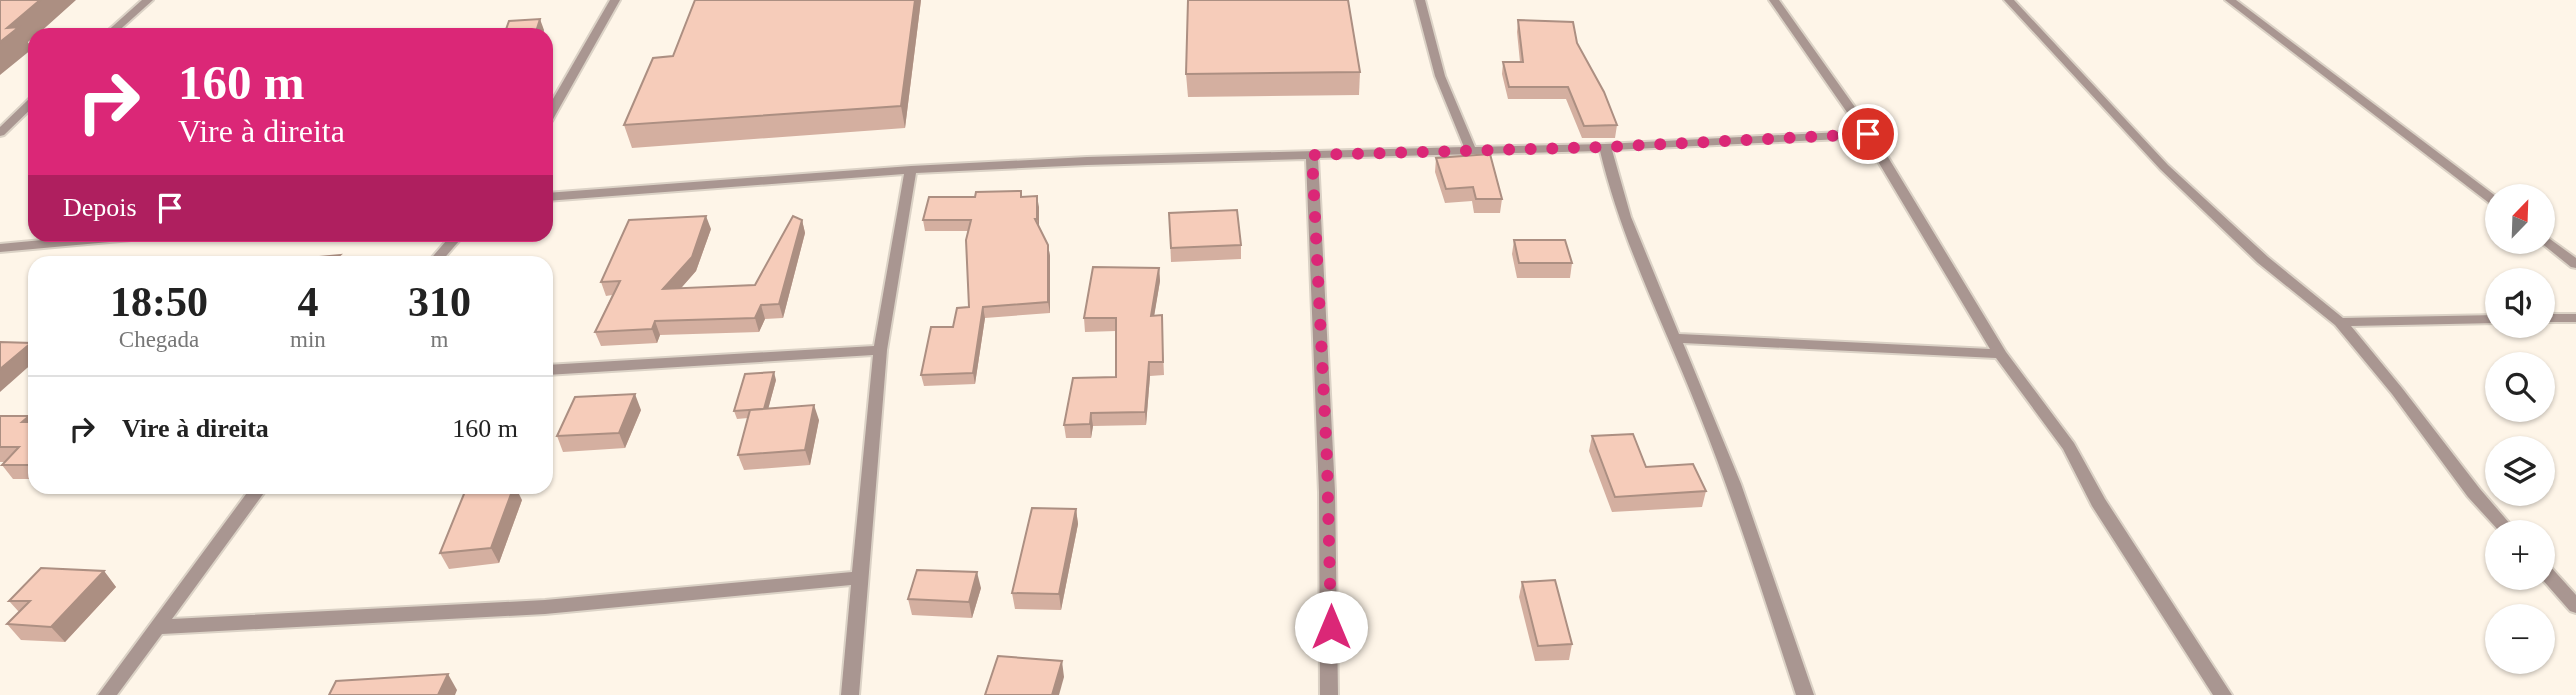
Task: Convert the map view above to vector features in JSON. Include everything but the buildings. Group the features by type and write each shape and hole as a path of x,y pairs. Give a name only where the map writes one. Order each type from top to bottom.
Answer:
{"street":[{"path":"116,28 148,0"},
{"path":"553,109 615,0"},
{"path":"1420,0 1440,76 1471,151"},
{"path":"1774,0 1868,134 2000,354 2058,430 2098,502 2223,695"},
{"path":"2009,0 2164,167 2263,260 2340,322 2397,391 2474,493 2499,520"},
{"path":"2230,0 2485,195"},
{"path":"0,133 28,106"},
{"path":"553,196 911,170 1087,161 1605,147 1868,134"},
{"path":"1605,147 1615,197 1634,250 1661,303 1707,415 1805,695"},
{"path":"1312,155 1329,527 1329,695"},
{"path":"850,695 880,350 911,170"},
{"path":"0,248 66,242"},
{"path":"440,256 451,242"},
{"path":"2555,247 2576,264"},
{"path":"2340,322 2485,318"},
{"path":"2555,318 2576,318"},
{"path":"1674,338 2000,354"},
{"path":"553,370 880,350"},
{"path":"107,695 255,494"},
{"path":"157,627 545,607 859,578"},
{"path":"2555,582 2576,606"}],"route":[{"path":"1331,627 1327,461 1312,155 1605,147 1868,134"}]}
